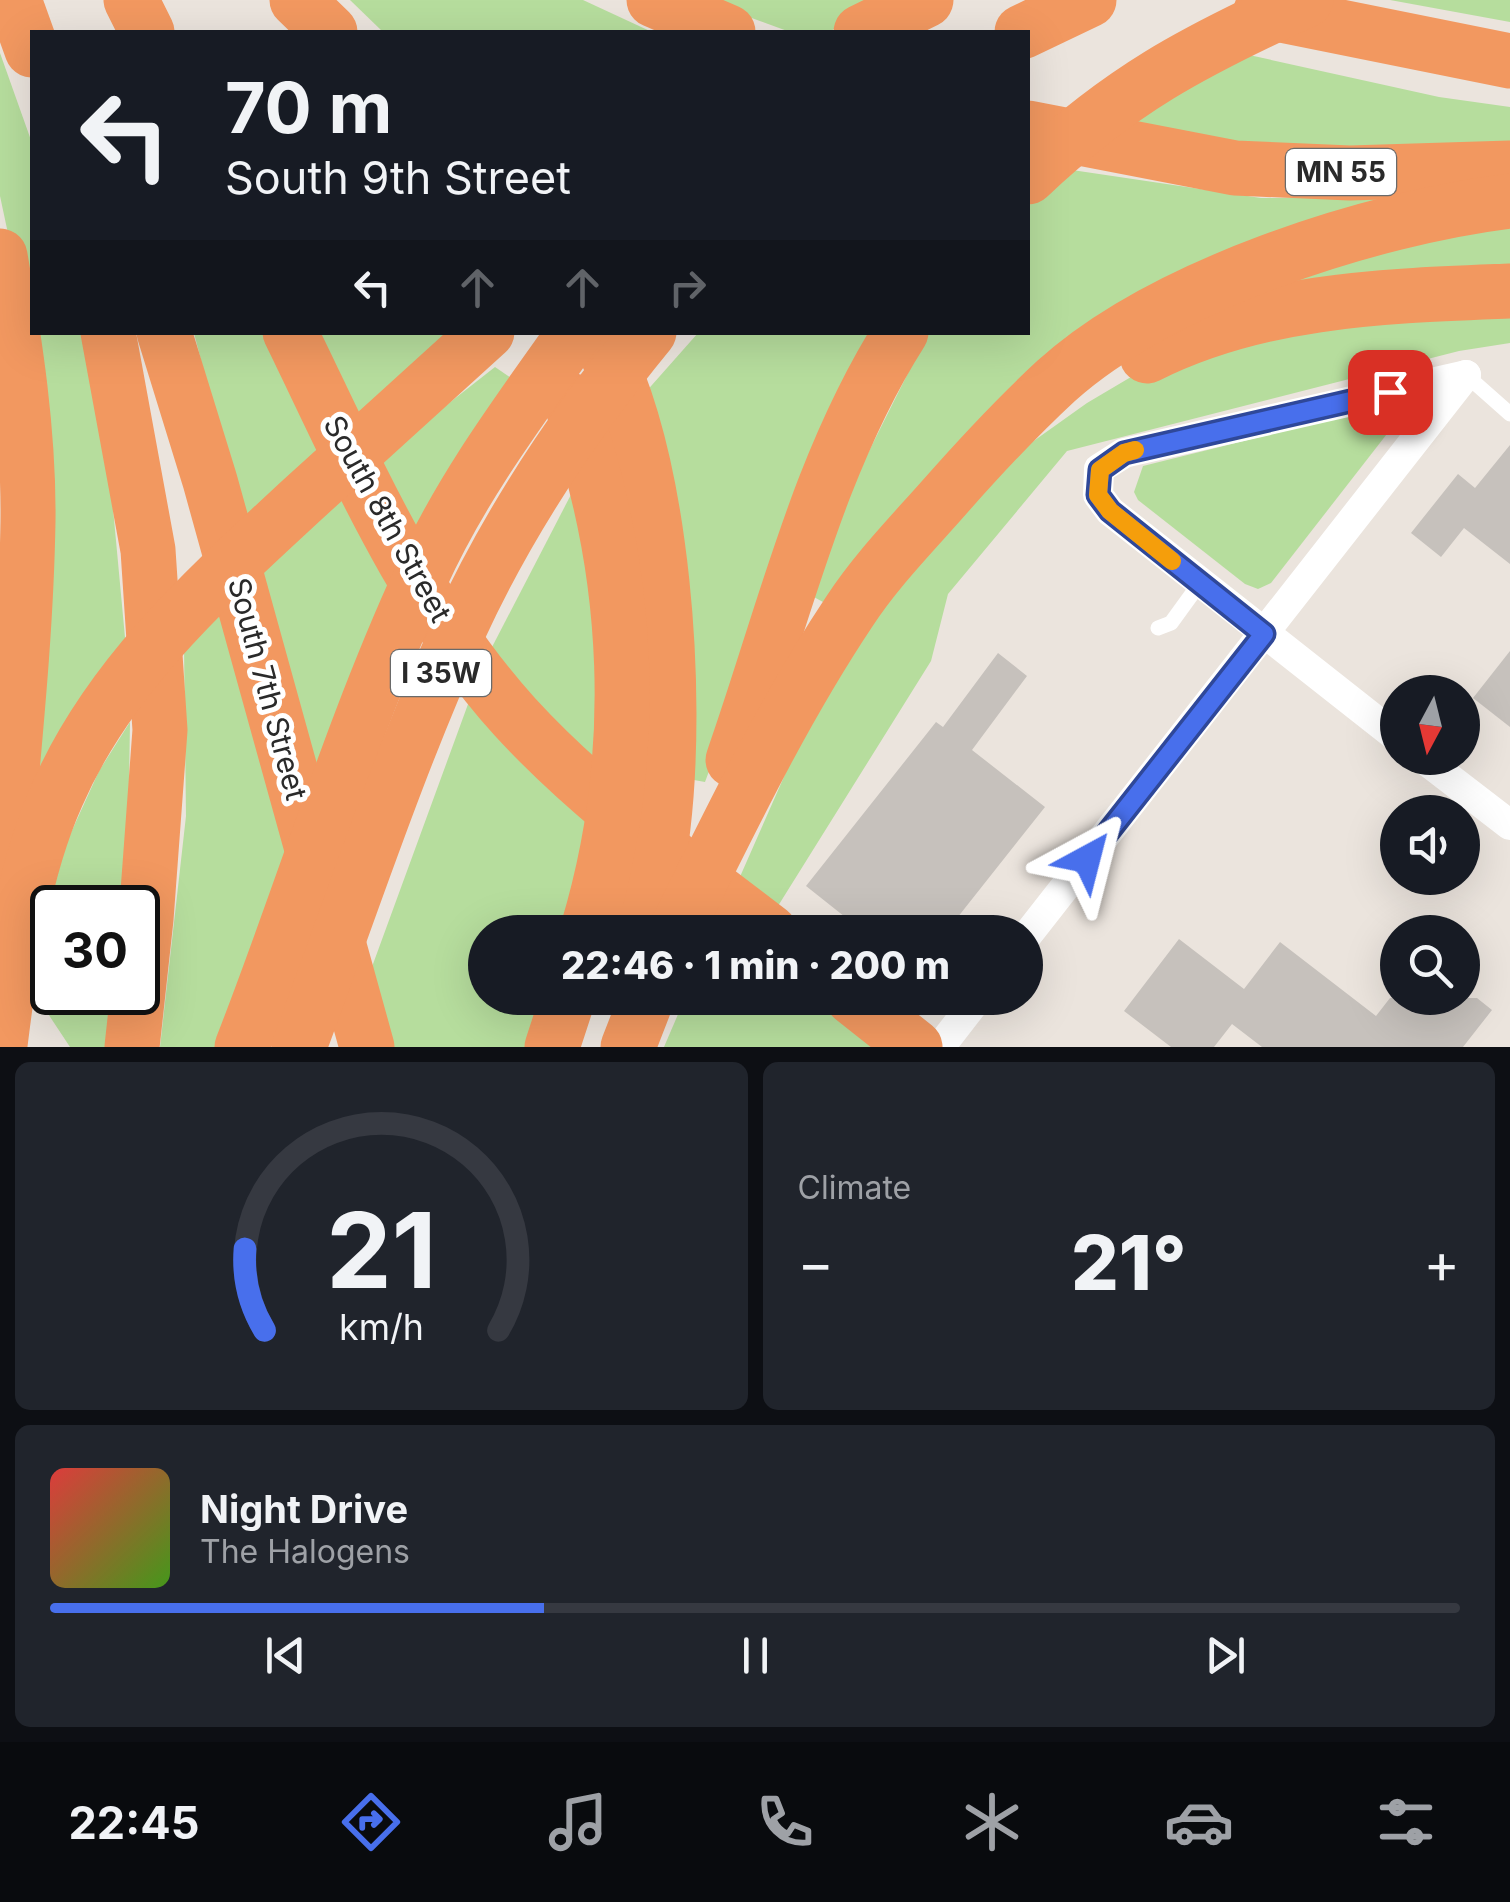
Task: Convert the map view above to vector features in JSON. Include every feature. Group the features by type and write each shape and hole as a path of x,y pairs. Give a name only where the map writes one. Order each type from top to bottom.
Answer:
{"highway":[{"path":"14,0 30,44"},
{"path":"44,0 57,30"},
{"path":"131,0 145,30"},
{"path":"297,0 328,30"},
{"path":"654,0 717,28"},
{"path":"864,30 926,0"},
{"path":"920,30 970,0"},
{"path":"1026,30 1089,0"},
{"path":"1220,0 1320,24 1495,56"},
{"path":"1030,174 1105,108 1156,73 1306,0"},
{"name":"MN 55","path":"1030,128 1235,168 1350,173 1510,168"},
{"path":"683,915 753,776 849,612 878,571 1058,379 1166,308 1270,263 1429,213 1510,201"},
{"path":"0,256 16,346 28,518 0,901"},
{"path":"958,482 1101,381 1201,332 1271,312 1328,303 1510,291"},
{"path":"109,335 148,550 158,668 160,766 132,1047"},
{"name":"South 7th Street","path":"165,335 210,481 368,1047"},
{"path":"0,1045 7,988 43,832 72,766 112,699 180,614 484,335"},
{"path":"544,335 579,424 602,502 621,618 622,712 607,837 591,915"},
{"name":"I 35W","path":"242,1047 335,792 420,577 475,476 574,335"},
{"path":"597,335 623,392 641,454 654,528 668,721 663,829 645,915"},
{"name":"I 35W","path":"299,1047 397,780 460,626 550,465 647,335"},
{"path":"680,915 828,479 862,399 898,335"},
{"name":"South 8th Street","path":"294,342 381,519 441,620 494,692 604,802 747,915"},
{"path":"0,975 38,1047"},
{"path":"552,1047 562,1015"},
{"path":"616,1047 623,1015"},
{"path":"628,1047 641,1015"},
{"path":"874,1015 915,1047"}],"street":[{"path":"1380,724 1110,511 1098,495 1100,470 1124,453 1466,375"},
{"path":"1043,915 1466,375"},
{"path":"1445,775 1510,825"},
{"path":"940,1047 965,1015"}],"lane":[{"path":"1466,375 1510,414"},
{"path":"1158,628 1171,623 1200,583"}],"green space":[{"path":"350,0 583,0 648,30 381,30"},
{"path":"702,0 883,0 832,30 784,30"},
{"path":"1390,0 1510,0 1510,22"},
{"path":"0,53 30,137 30,335 85,335 111,487 127,659 24,854 25,313 0,196"},
{"path":"1240,53 1439,97 1510,107 1510,159 1334,157 1126,124"},
{"path":"1072,170 1261,198 1395,197 1211,276 823,602 812,596 842,505 927,335 1030,335 1030,204"},
{"path":"1510,218 1510,274 1233,307 1326,255"},
{"path":"1510,305 1510,343 1459,351 1067,451 948,594 931,661 778,906 739,879 798,745 888,594 1021,450 1087,403 1158,361 1234,333"},
{"path":"195,335 272,335 329,457 245,531"},
{"path":"318,335 466,335 364,426"},
{"path":"696,335 888,335 806,509 705,782 694,780 644,394"},
{"path":"495,367 511,378 417,535 379,458"},
{"path":"1373,409 1393,416 1390,430 1271,583 1258,589 1245,584 1138,500 1134,492 1143,466"},
{"path":"577,483 603,591 607,772 559,729 491,649"},
{"path":"344,492 392,582 315,787 256,572"},
{"path":"219,609 288,853 217,1047 160,1047 186,816 184,646"},
{"path":"471,696 596,828 579,915 468,915 468,1015 550,1015 540,1047 391,1047 369,975"},
{"path":"130,722 127,885 54,885 64,848 99,771"},
{"path":"49,1015 118,1015 114,1047 70,1047"},
{"path":"678,1015 836,1015 878,1047 664,1047"}],"building":[{"path":"1510,445 1510,564 1464,528 1441,557 1411,533 1458,474 1475,488"},
{"path":"1510,651 1510,727 1480,703 1480,689"},
{"path":"998,653 1027,676 972,750 1045,807 959,915 843,915 806,886 936,722 943,727"},
{"path":"1179,939 1244,989 1280,942 1376,1016 1380,1011 1380,1015 1480,1015 1480,1000 1492,1010 1463,1047 1262,1047 1232,1024 1214,1047 1171,1047 1124,1011"}],"slow traffic":[{"path":"1135,450 1100,470 1098,495 1110,511 1172,561"}],"route":[{"path":"1087,859 1264,634 1110,511 1098,495 1100,470 1124,453 1390,392"}]}
